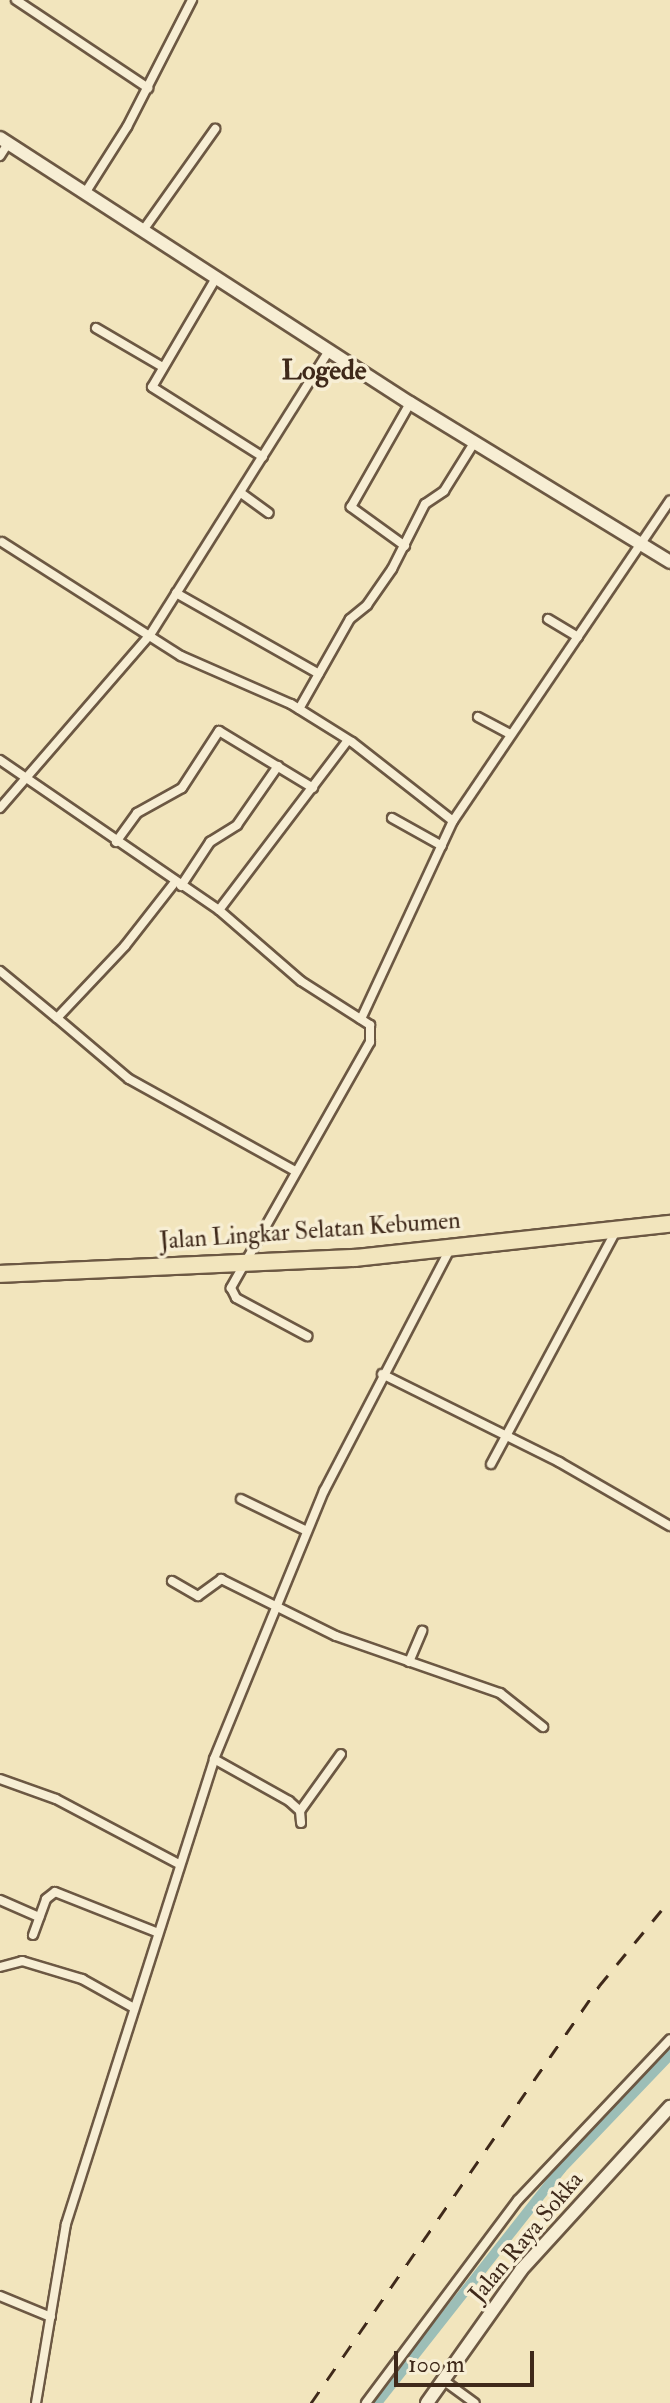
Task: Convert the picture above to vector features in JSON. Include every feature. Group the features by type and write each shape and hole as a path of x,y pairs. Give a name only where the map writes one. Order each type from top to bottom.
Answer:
{"highway":[{"name":"Jalan Lingkar Selatan Kebumen","path":"0,1274 246,1263 450,1248 670,1224"}],"street":[{"path":"16,0 148,88"},
{"path":"87,190 148,88 192,0"},
{"path":"144,229 215,129"},
{"path":"0,156 4,140 87,190 328,352 670,562"},
{"path":"216,278 161,366 155,390 263,457"},
{"path":"96,328 161,366"},
{"path":"0,808 150,635 328,352"},
{"path":"405,546 351,508 410,403"},
{"path":"299,709 350,619 367,605 405,546 425,504 444,491 474,443"},
{"path":"241,493 269,513"},
{"path":"361,1019 453,821 670,501"},
{"path":"2,542 181,656 254,684 299,709 348,740 453,821"},
{"path":"176,593 319,674"},
{"path":"548,619 578,637"},
{"path":"478,717 510,734"},
{"path":"116,842 137,813 182,788 219,731 313,788"},
{"path":"219,910 348,740"},
{"path":"0,760 219,910 301,981 361,1019 372,1030 370,1042 293,1170 231,1288 233,1296 307,1336"},
{"path":"57,1018 125,946 210,842 237,825 278,766"},
{"path":"392,818 442,846"},
{"path":"0,971 129,1079 293,1170"},
{"path":"491,1464 510,1436 617,1228"},
{"path":"36,2403 66,2224 132,2007 214,1759 307,1531 382,1374 450,1248"},
{"path":"382,1374 510,1436 670,1526"},
{"path":"241,1499 307,1531"},
{"path":"172,1581 198,1596 221,1579 336,1636 500,1693 543,1727"},
{"path":"409,1662 422,1631"},
{"path":"301,1823 300,1811 341,1754"},
{"path":"214,1759 300,1811"},
{"path":"0,1779 56,1799 179,1864"},
{"path":"33,1935 48,1894 55,1892 156,1932"},
{"path":"0,1900 39,1917"},
{"path":"0,1967 22,1961 91,1982 132,2007"},
{"path":"366,2403 518,2200 670,2039"},
{"name":"Jalan Raya Sokka","path":"427,2403 521,2270 670,2107"},
{"path":"0,2296 51,2317"},
{"path":"443,2380 475,2403"}],"waterway":[{"path":"377,2403 561,2169 670,2055"}],"railway":[{"path":"311,2403 599,1986 670,1900"}],"district":[{"name":"Logede","path":"324,371"}]}
